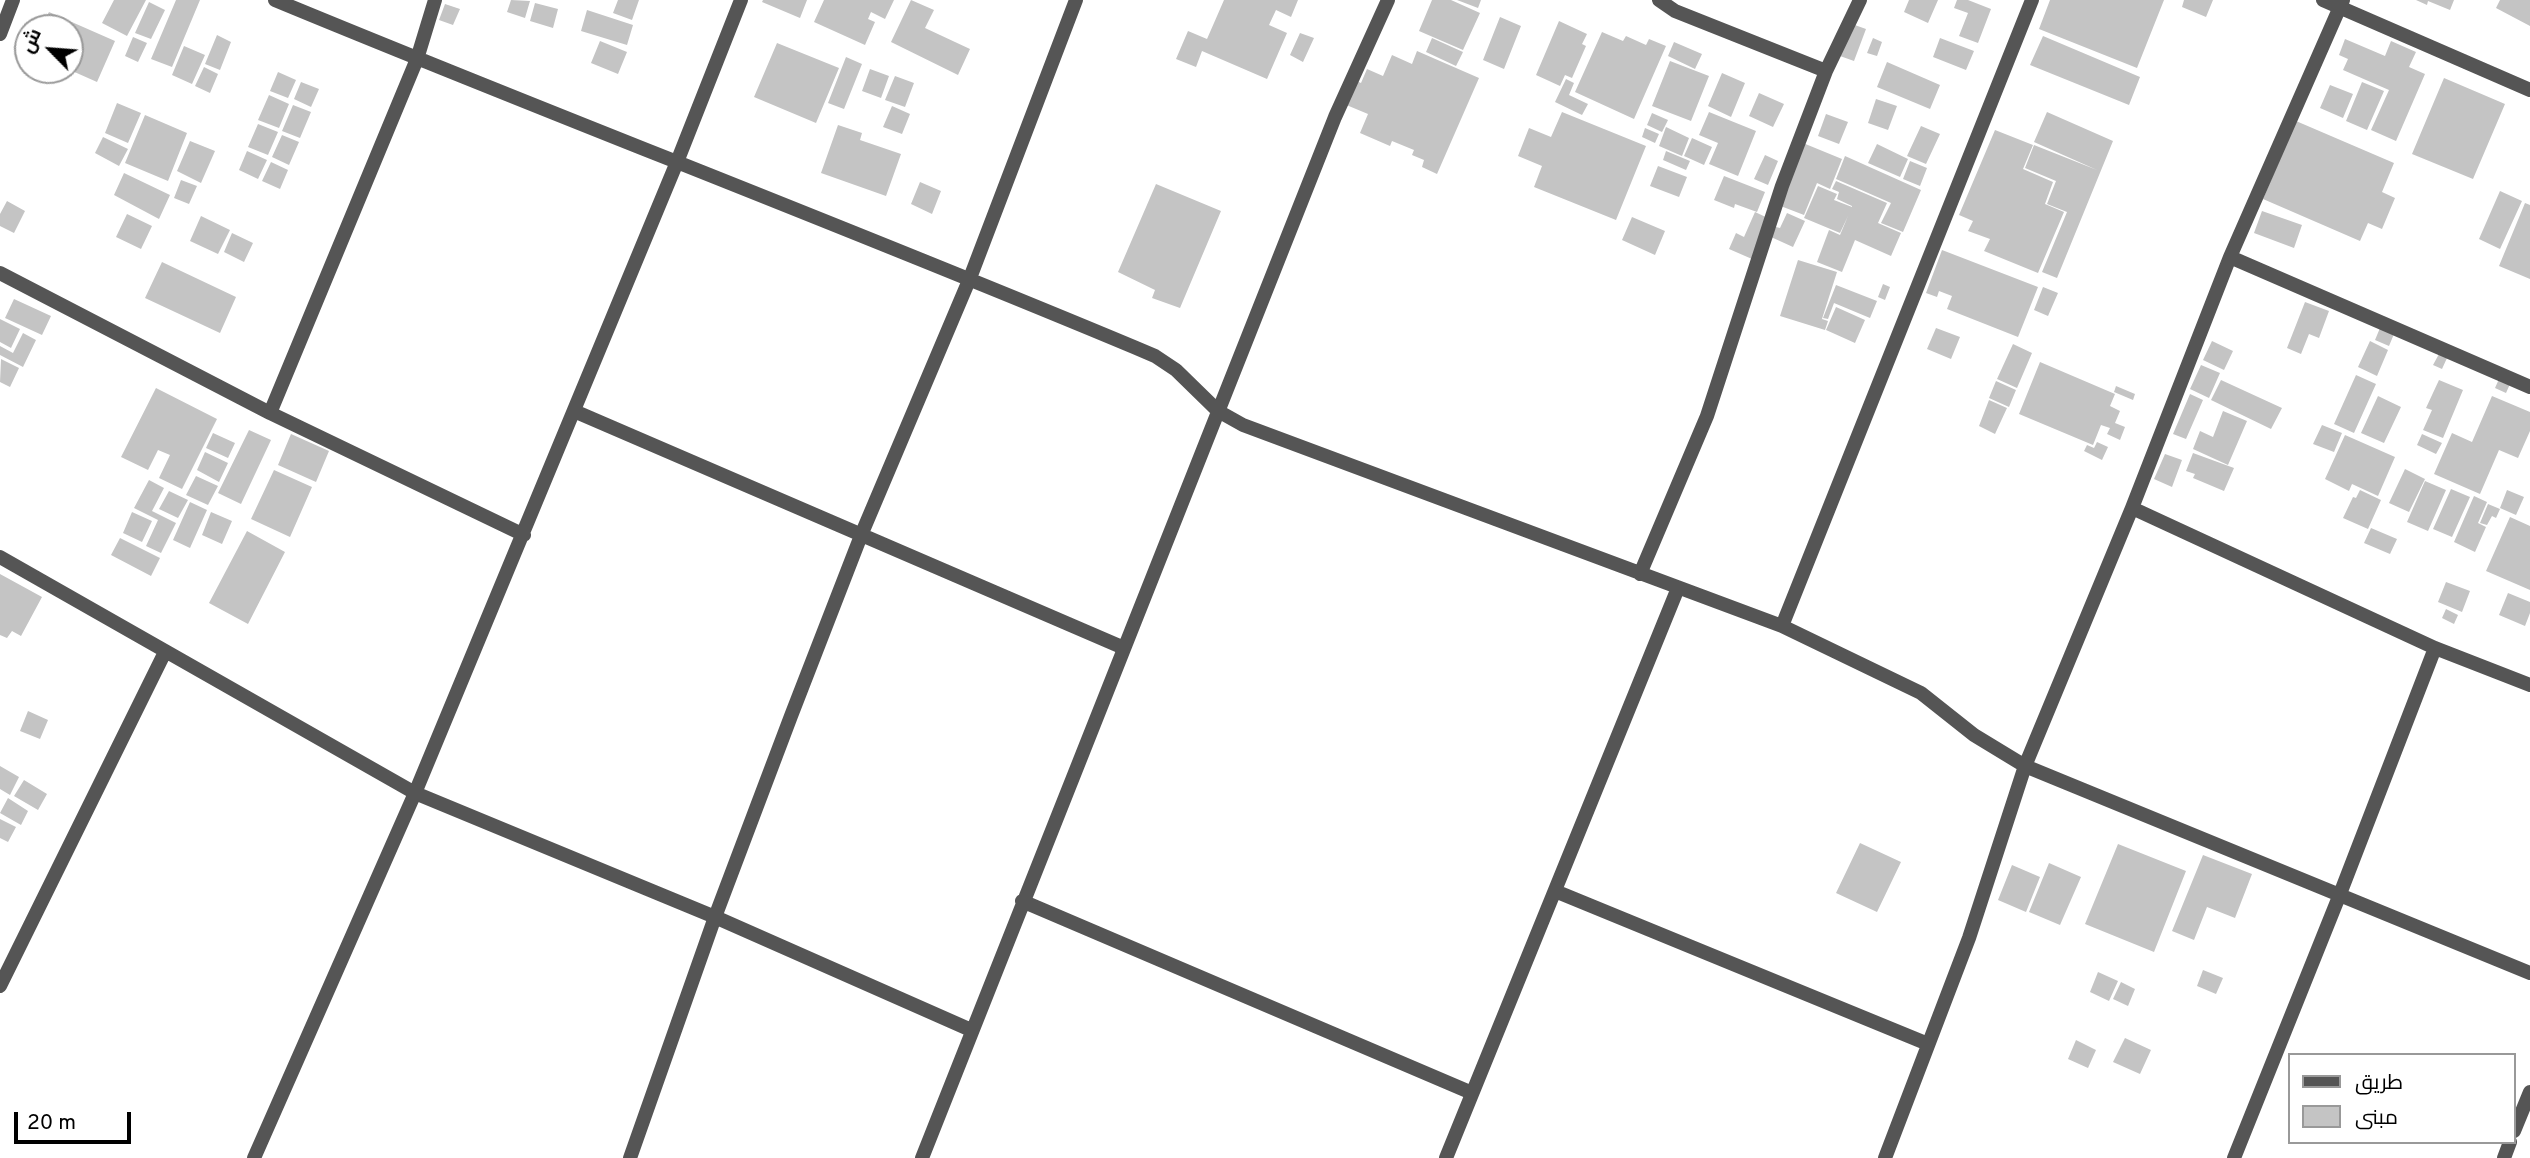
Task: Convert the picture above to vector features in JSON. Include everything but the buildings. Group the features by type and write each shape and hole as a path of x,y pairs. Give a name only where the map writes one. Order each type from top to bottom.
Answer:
{"street":[{"path":"0,34 13,0"},
{"path":"275,0 416,59 970,278 1155,356 1176,370 1218,411 1267,435 1782,626 1921,692 1974,735 2025,766 2530,973"},
{"path":"270,413 416,59 435,0"},
{"path":"254,1158 415,793 524,535 741,0"},
{"path":"630,1158 715,917 862,533 970,278 1076,0"},
{"path":"922,1158 1335,117 1388,0"},
{"path":"1659,0 1675,10 1826,71"},
{"path":"1640,574 1707,416 1783,186 1826,71 1860,0"},
{"path":"1782,626 2032,0"},
{"path":"2323,0 2342,4 2530,90"},
{"path":"1885,1158 1969,938 2025,766 2132,508 2230,257 2342,4"},
{"path":"2230,257 2530,387"},
{"path":"0,273 270,413 524,535"},
{"path":"574,411 1124,648"},
{"path":"2132,508 2435,648 2530,685"},
{"path":"0,557 415,793 715,917 971,1030"},
{"path":"1446,1158 1678,588"},
{"path":"2234,1158 2435,648"},
{"path":"0,986 165,652"},
{"path":"1555,891 1928,1044"},
{"path":"1022,901 1472,1093"},
{"path":"2516,1126 2530,1092"}]}
